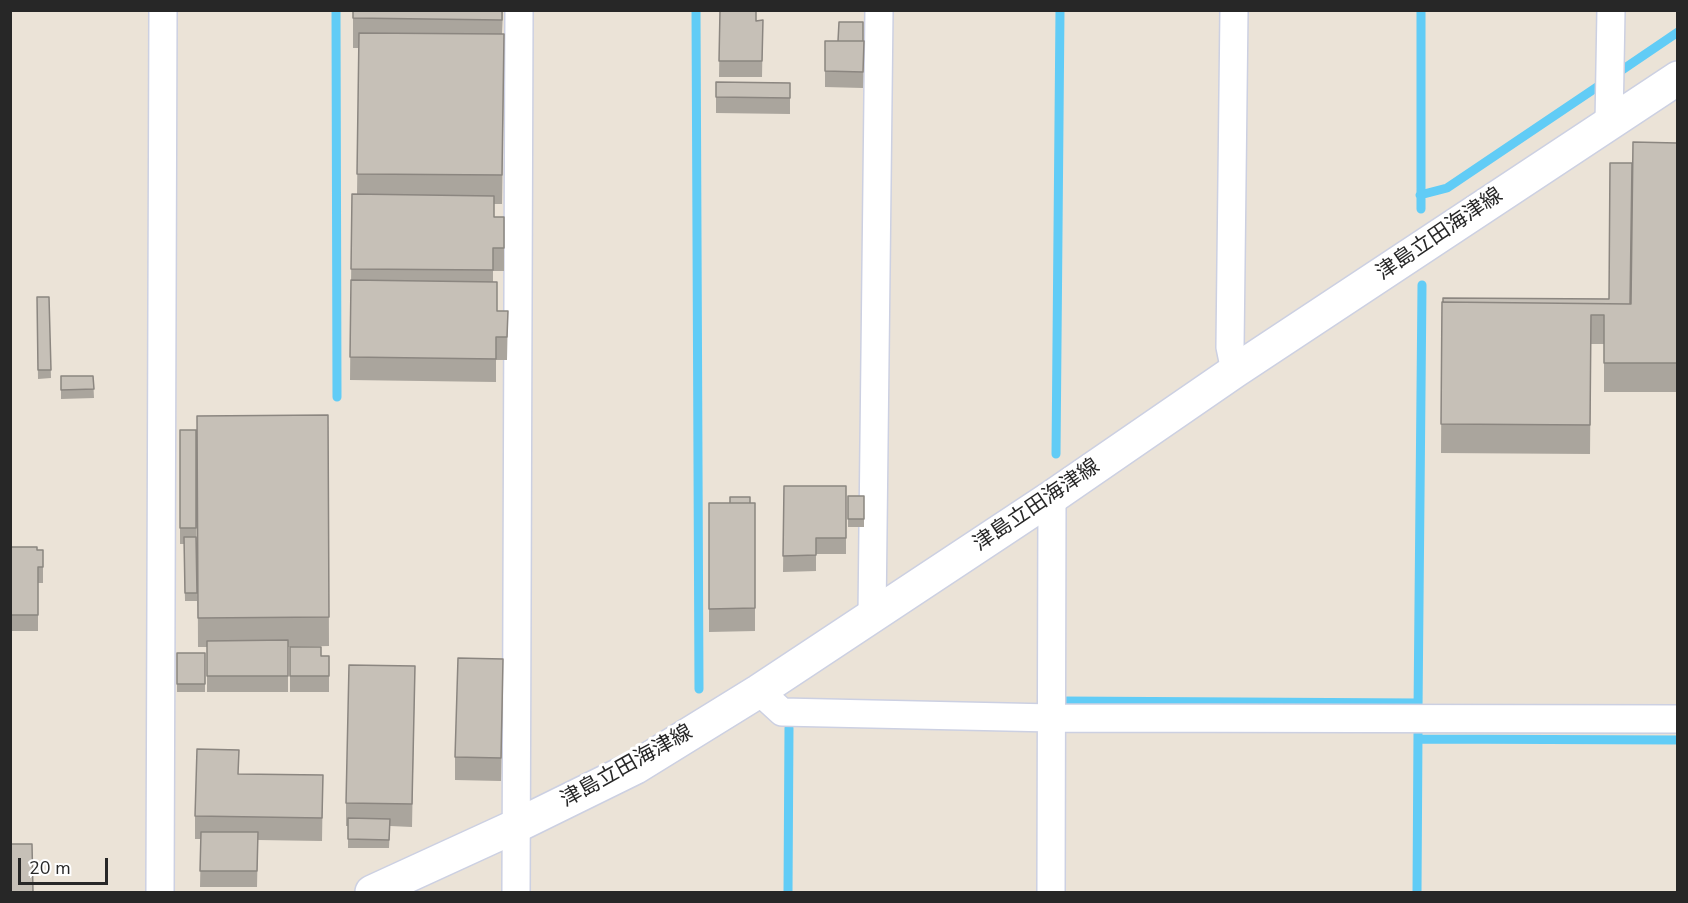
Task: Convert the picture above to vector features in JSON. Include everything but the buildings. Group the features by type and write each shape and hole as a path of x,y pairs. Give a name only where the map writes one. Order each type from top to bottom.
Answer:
{"main road":[{"name":"津島立田海津線","path":"372,892 516,826 636,766 759,691 1677,78"}],"street":[{"path":"160,892 163,10"},
{"path":"516,892 519,10"},
{"path":"872,615 879,10"},
{"path":"1234,10 1230,347 1235,371"},
{"path":"1609,123 1611,10"},
{"path":"1051,892 1052,497"},
{"path":"759,691 782,712 1052,718 1677,719"}],"waterway":[{"path":"336,10 337,397"},
{"path":"696,10 699,689"},
{"path":"1056,454 1060,10"},
{"path":"1421,10 1421,209"},
{"path":"1622,70 1678,32"},
{"path":"1420,195 1447,188 1600,85"},
{"path":"1418,710 1422,285"},
{"path":"1062,701 1418,703"},
{"path":"788,892 789,728"},
{"path":"1417,892 1418,733"},
{"path":"1418,739 1678,740"}]}
